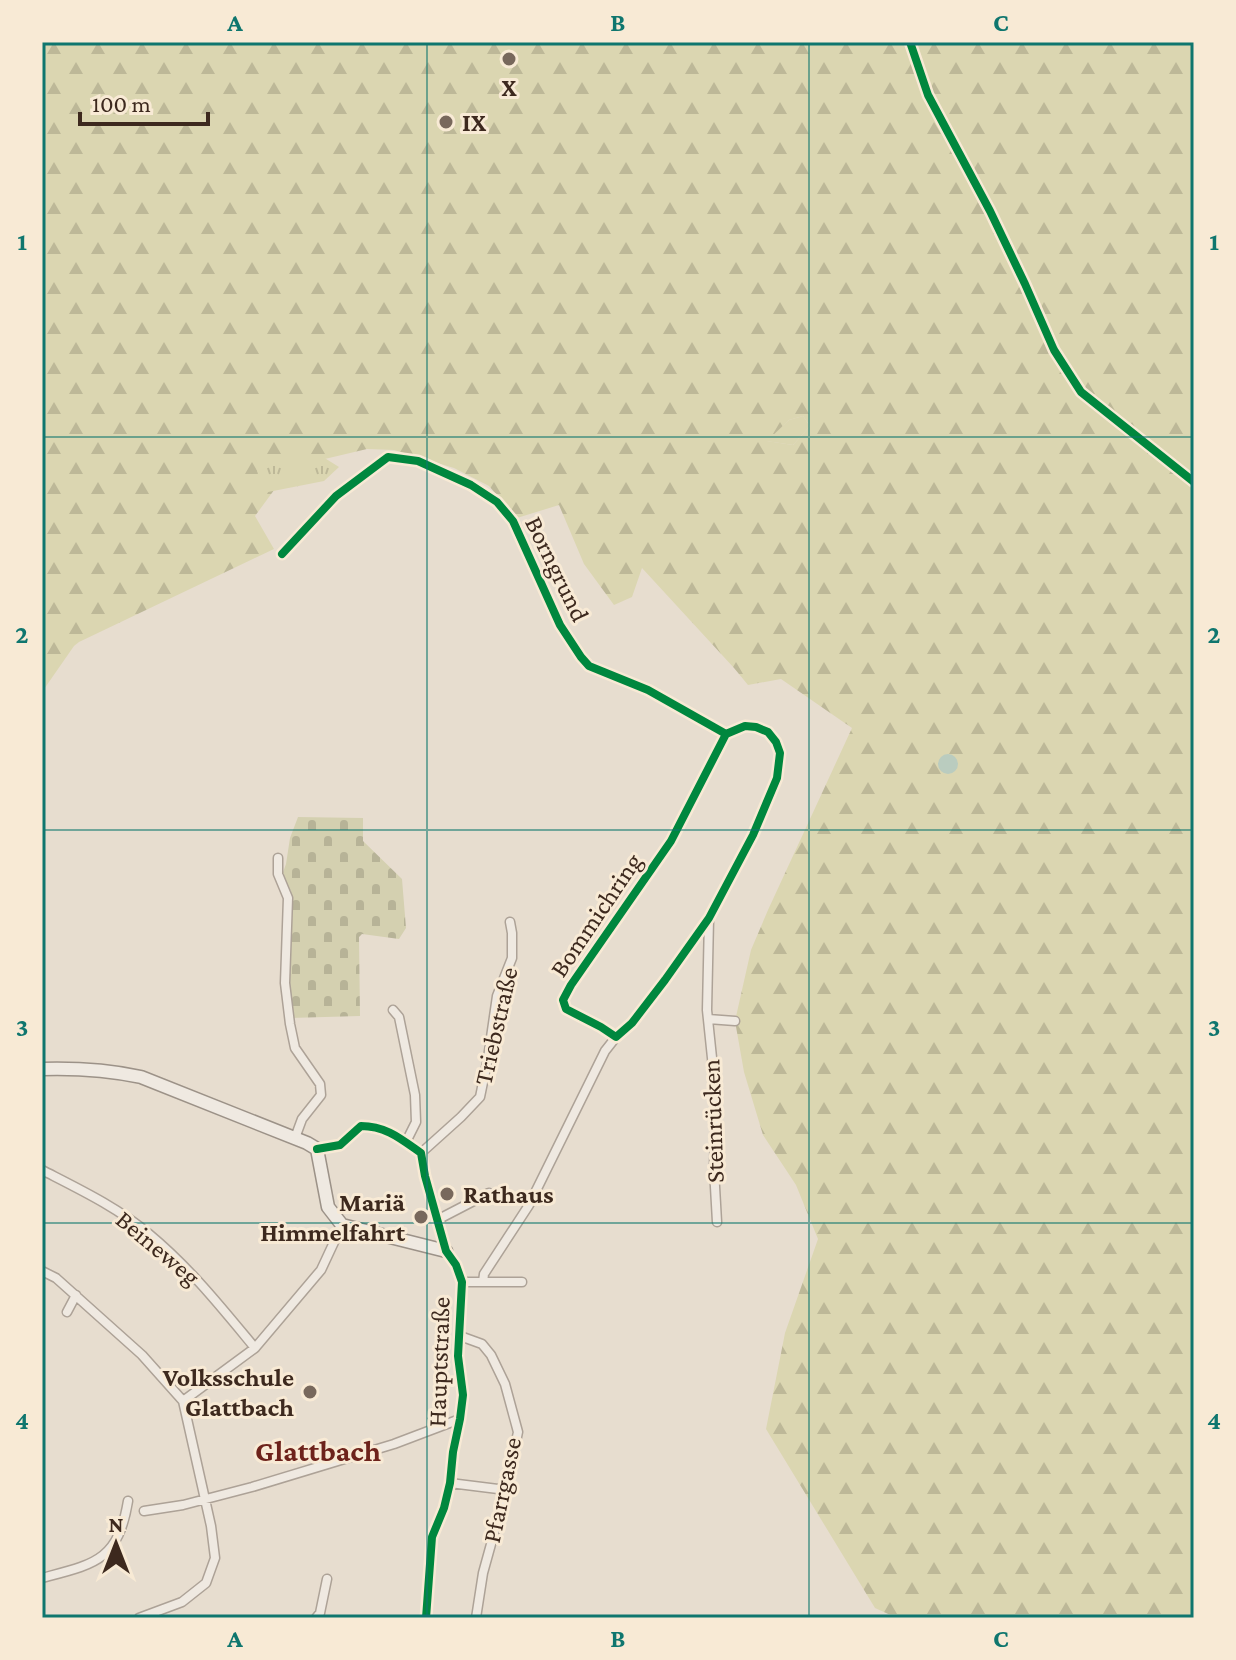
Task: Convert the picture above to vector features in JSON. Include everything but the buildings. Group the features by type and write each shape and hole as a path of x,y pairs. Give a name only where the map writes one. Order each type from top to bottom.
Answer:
{"street":[{"name":"Borngrund","path":"282,554 336,496 388,457 418,461 471,485 497,502 513,521 560,625 589,666 648,690 726,734"},
{"path":"483,1282 484,1274 529,1205 605,1051 632,1023 709,918 753,835 777,778 780,753 768,732 756,727 745,726 726,734"},
{"name":"Bommichring","path":"616,1037 566,1009 563,1000 671,841 726,734"},
{"path":"278,858 278,874 288,898 285,983 290,1024 295,1048 320,1084 321,1095 302,1119 295,1138"},
{"name":"Steinrücken","path":"709,918 708,1019 716,1096 714,1169 717,1222"},
{"name":"Triebstraße","path":"421,1153 480,1097 497,996 512,958 510,922"},
{"path":"393,1010 399,1017 415,1095 416,1122 406,1142"},
{"name":"Steinrücken","path":"708,1019 735,1021"},
{"path":"43,1067 91,1069 141,1077 317,1149 340,1145 361,1126 376,1126 421,1153"},
{"path":"317,1149 328,1207 342,1225 446,1251"},
{"name":"Hauptstraße","path":"421,1153 446,1251 456,1265 462,1282 458,1356 463,1395 450,1483 432,1537 426,1618"},
{"name":"Beineweg","path":"42,1170 99,1200 147,1232 195,1276 255,1348"},
{"path":"437,1220 489,1193"},
{"path":"183,1401 255,1348 321,1270 342,1225"},
{"path":"42,1271 56,1278 142,1355 183,1401 211,1526 215,1558 206,1583 182,1602 139,1618"},
{"path":"462,1282 522,1282"},
{"path":"67,1312 76,1295"},
{"name":"Pfarrgasse","path":"460,1336 482,1344 491,1355 505,1384 518,1432 483,1573 476,1618"},
{"path":"144,1511 204,1499 394,1444 460,1419"},
{"path":"450,1483 506,1490"},
{"path":"42,1578 83,1567 105,1555 120,1536 128,1501"},
{"path":"316,1618 320,1613 327,1579"}],"green space":[{"path":"42,42 1194,42 1194,1618 897,1618 875,1608 766,1429 785,1333 818,1239 796,1185 763,1135 744,1072 735,1021 751,950 852,728 781,679 748,685 642,568 632,597 614,605 584,564 559,505 517,518 489,486 454,468 394,450 367,449 291,467 255,516 274,549 79,642 42,692","holes":["803,416 810,426 793,445 767,441 789,420"]},
{"path":"803,416 810,426 793,445 766,441 789,420"},
{"path":"323,457 339,467 324,481 263,493 255,463"},
{"path":"298,817 363,818 363,841 402,879 406,928 399,939 362,934 359,937 360,1016 290,1018 291,890 286,890 282,875"}],"shaded area":[{"path":"948,754 955,757 958,764 955,771 948,774 941,771 938,764 941,757"}],"cycle path":[{"path":"910,42 928,95 990,211 1054,350 1081,392 1194,482"},
{"path":"282,554 336,496 388,457 418,461 471,485 497,502 513,521 560,625 589,666 648,690 726,734"},
{"path":"745,726 768,732 776,742 780,753 777,778 753,835 709,918 632,1023 616,1037 566,1009 563,1000 671,841 726,734 745,726"},
{"path":"317,1149 340,1145 361,1126 386,1131 421,1153 446,1251 456,1265 462,1282 458,1356 463,1395 450,1483 432,1537 426,1618"}],"place":[{"name":"X","path":"509,59"},
{"name":"IX","path":"446,122"},
{"name":"Rathaus","path":"447,1194"},
{"name":"Mariä Himmelfahrt","path":"421,1217"},
{"name":"Volksschule Glattbach","path":"310,1392"}],"district":[{"name":"Glattbach","path":"318,1450"}]}
